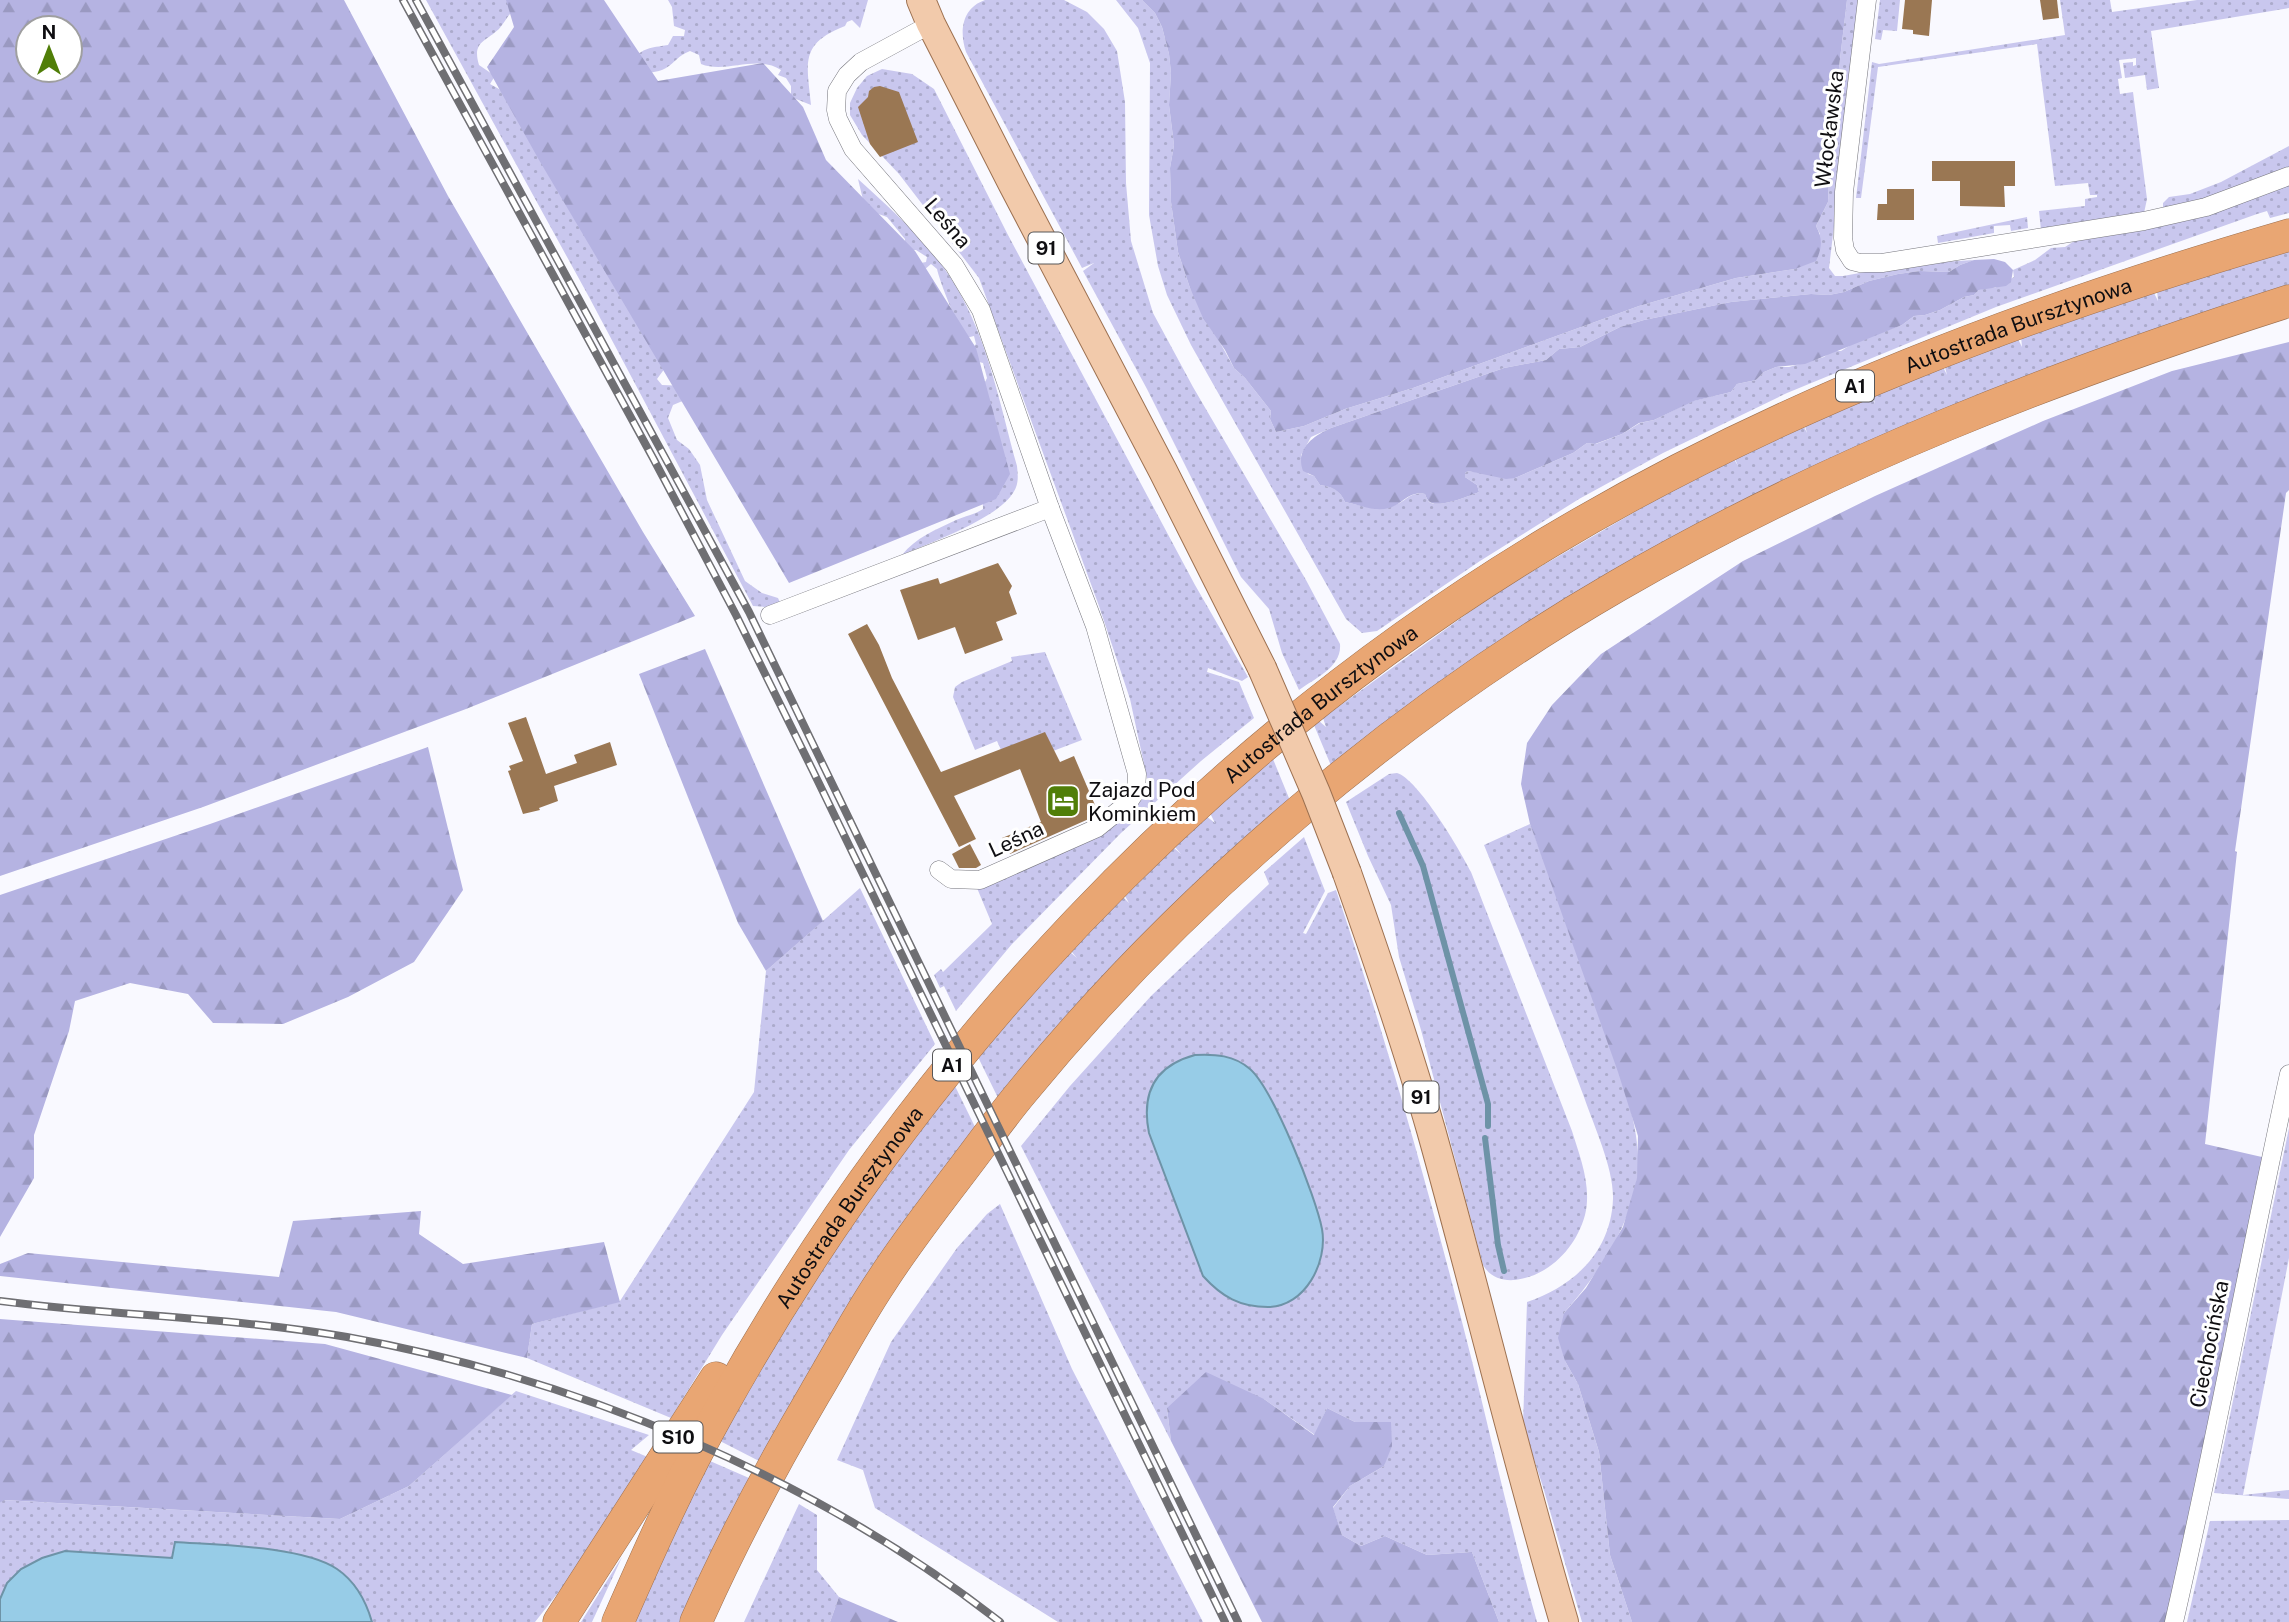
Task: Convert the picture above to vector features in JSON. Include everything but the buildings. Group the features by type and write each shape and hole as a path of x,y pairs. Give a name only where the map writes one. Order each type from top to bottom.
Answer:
{"highway":[{"name":"Autostrada Bursztynowa","path":"618,1622 660,1527 762,1335 867,1179 929,1094 1016,988 1074,926 1165,836 1258,752 1330,694 1447,609 1548,543 1651,485 1764,427 1867,381 2004,327 2289,235"},
{"path":"696,1622 758,1490 880,1283 1021,1092 1170,929 1275,833 1335,783 1394,736 1505,656 1563,618 1698,540 1878,454 2003,402 2135,352 2289,301"},
{"name":"S10","path":"559,1622 749,1325 809,1263"}],"main road":[{"name":"91","path":"926,12 1262,668 1347,873 1390,995 1431,1130 1501,1398 1564,1622"}],"street":[{"name":"Włocławska","path":"1867,0 1844,192 1843,238 1845,250 1852,261 1882,263 2144,221 2206,207 2289,176"},
{"name":"Leśna","path":"926,12 854,68 841,82 837,91 836,110 841,128 853,149 954,265 975,296 1095,626 1137,774 1136,791 1117,813 1097,828 980,880 950,879 939,870"},
{"path":"770,615 1050,508"},
{"name":"Ciechocińska","path":"2174,1622 2289,1074"}],"shaded area":[{"path":"426,0 511,0 513,10 499,29 479,47 479,65 495,76 490,84 508,94 668,364 657,379 662,385 687,386 692,397 673,405 668,418 677,440 689,449 700,465 707,500 745,581 762,593 778,598 781,605 753,606 589,297"},
{"path":"668,0 868,0 860,28 852,20 847,22 845,26 820,40 813,48 808,66 811,105 791,97 791,86 786,78 778,75 781,70 762,64 721,67 701,64 699,55 690,51 663,70 636,74 630,61 635,56 648,49 668,45 673,36 684,36 685,30 674,26 672,7"},
{"path":"985,0 1064,0 1087,12 1104,29 1117,51 1125,102 1126,183 1131,241 1153,313 1340,644 1337,659 1332,665 1299,690 1282,653 1269,609 1241,577 1147,389 1083,271 1094,263 1082,268 966,52 964,21 971,9"},
{"path":"1116,0 1142,0 1155,13 1162,27 1171,73 1169,105 1174,145 1170,168 1171,202 1178,252 1190,288 1234,368 1271,411 1270,419 1276,432 1304,426 1345,409 1413,388 1639,306 1736,278 1795,269 1820,234 1816,226 1828,202 1831,135 1847,0 1861,0 1829,268 1835,276 1843,276 1910,264 1974,260 1949,272 1920,271 1898,274 1829,295 1811,294 1731,302 1644,320 1620,327 1580,347 1559,349 1546,360 1504,368 1311,437 1301,455 1308,474 1314,476 1320,485 1338,492 1345,502 1375,508 1399,504 1411,495 1420,493 1425,494 1429,502 1436,504 1469,496 1479,492 1477,485 1465,477 1468,471 1515,478 1573,453 1587,443 1596,444 1622,434 1640,423 1654,420 1693,401 1731,392 1737,384 1756,380 1764,372 1776,367 1789,367 1824,357 1832,351 1841,351 1857,341 1902,325 1914,316 1940,310 1964,297 1974,295 1979,290 1995,288 2014,277 2013,270 2035,260 2051,248 2065,247 2076,240 2162,226 2289,181 2289,213 2270,218 2267,211 2257,214 1996,307 1787,393 1663,453 1579,499 1480,561 1377,631 1362,633 1346,619 1191,345 1167,295 1158,266 1149,215 1150,63 1138,28"},
{"path":"1880,0 1900,0 1897,31 1883,30 1881,40 1875,39"},
{"path":"2060,0 2110,0 2112,12 2197,0 2289,0 2289,8 2151,31 2159,88 2147,90 2145,75 2125,78 2123,63 2133,62 2133,66 2136,65 2136,58 2119,60 2122,78 2118,79 2120,94 2133,92 2147,199 2144,213 2041,230 2039,211 2085,206 2085,199 2097,195 2090,195 2088,183 2055,186 2037,44 1878,67 1861,198 1856,198 1872,62 1879,64 2065,35"},
{"path":"882,69 912,74 934,89 1008,235 1195,585 1248,677 1242,681 1208,668 1207,672 1239,682 1254,718 1201,761 1121,833 1012,944 956,1011 944,986 940,988 934,975 941,969 943,972 992,924 972,876 1115,824 1150,792 1130,699 1099,606 979,278 899,174 862,135 850,115 850,103 857,88 867,76"},
{"path":"2289,146 2289,170 2220,196 2163,209 2163,203 2169,197 2190,194 2221,182"},
{"path":"858,179 923,242 955,285 985,350 1017,466 1018,480 1015,490 993,512 962,529 902,555 927,535 983,509 980,392 987,378 983,363 971,360 968,353 976,344 974,336 966,338 963,333 937,269 931,264 924,270 916,264 926,262 927,257 916,250 905,250 905,239 887,217 870,211 864,204"},
{"path":"2027,217 2028,228 2011,231 2010,225 1994,226 1994,233 1938,243 1937,236"},
{"path":"2289,250 2289,288 1920,421 1332,768 1314,725 1319,721 1326,727 1323,718 1497,592 1695,477 1734,459 1738,466 1735,459 1804,427 1807,433 1805,426 1871,396 1875,404 1873,396 1943,367 1947,375 1945,367 2018,339 2022,347 2021,336 2154,293 2158,301 2157,290"},
{"path":"1045,652 1082,740 1053,751 1001,750 997,741 975,750 953,697 955,687 1012,661 1011,657"},
{"path":"1273,759 1291,803 1000,1102 977,1055 1070,952 1077,958 1071,951 1123,897 1129,903 1125,896 1174,848 1181,854 1175,847 1206,816 1215,823 1210,813"},
{"path":"1397,773 1406,778 1427,801 1471,872 1572,1131 1581,1161 1587,1204 1575,1239 1550,1266 1539,1273 1515,1280 1501,1279 1489,1273 1483,1265 1399,957 1391,905 1346,802 1389,774"},
{"path":"1530,824 1618,1068 1636,1136 1637,1179 1627,1216 1600,1267 1564,1313 1565,1361 1578,1384 1599,1452 1610,1555 1632,1622 1582,1622 1523,1425 1527,1302 1560,1287 1587,1264 1605,1235 1611,1218 1613,1199 1607,1161 1598,1134 1484,845"},
{"path":"1304,837 1325,891 1303,933 1306,934 1328,893 1336,890 1386,1047 1432,1206 1537,1622 1499,1622 1472,1552 1427,1555 1385,1536 1361,1546 1342,1535 1333,1508 1350,1486 1384,1466 1391,1422 1355,1422 1327,1408 1315,1435 1264,1399 1167,1408 1171,1441 1021,1146 1070,1086 1151,996 1269,884 1264,872"},
{"path":"860,888 935,1044 849,1150 722,1335 671,1418 527,1358 532,1324 620,1301 754,1092 766,971"},
{"path":"1195,1055 1224,1056 1250,1069 1281,1120 1311,1193 1322,1229 1321,1255 1311,1280 1303,1291 1281,1305 1258,1307 1240,1303 1217,1290 1203,1276 1149,1133 1147,1105 1154,1083 1169,1066"},
{"path":"953,1082 977,1131 761,1462 720,1441 765,1358 847,1227"},
{"path":"2289,1128 2289,1258 2243,1495 2289,1490 2289,1499 2214,1493"},
{"path":"1000,1204 1072,1369 1203,1622 1058,1622 875,1508 863,1470 837,1460 891,1342 957,1248 987,1214"},
{"path":"516,1391 649,1435 631,1450 650,1458 591,1551 535,1622 0,1622 0,1503 3,1500 340,1519 409,1486"},
{"path":"710,1461 749,1478 682,1622 633,1622 666,1546"},
{"path":"799,1504 817,1515 817,1570 839,1597 830,1622 744,1622"},
{"path":"2289,1520 2289,1622 2187,1622 2210,1521"},
{"path":"175,1542 259,1548 322,1561 344,1574 355,1586 372,1622 0,1622 0,1599 7,1583 21,1569 42,1558 65,1551 172,1558"},
{"path":"622,1557 592,1622 581,1622"}],"green space":[{"path":"0,0 344,0 448,196 643,532 695,616 466,709 203,807 0,876"},
{"path":"506,0 604,0 658,81 763,63 803,107 826,160 915,251 976,348 1010,474 996,499 789,583 487,67 514,27"},
{"path":"1142,0 1847,0 1831,135 1828,202 1816,226 1821,239 1818,256 1816,261 1795,269 1736,278 1639,306 1413,388 1345,409 1304,426 1276,432 1270,419 1271,411 1234,368 1203,318 1178,252 1171,202 1170,168 1174,145 1169,105 1169,54 1162,27 1155,13"},
{"path":"1994,259 2005,262 2013,270 2011,282 2006,286 1979,290 1974,295 1964,297 1940,310 1914,316 1902,325 1805,364 1776,367 1764,372 1756,380 1737,384 1731,392 1694,401 1654,420 1639,423 1622,434 1595,444 1587,443 1573,453 1515,478 1506,479 1468,471 1465,477 1477,485 1479,492 1456,500 1436,504 1428,501 1425,494 1414,494 1389,508 1367,508 1345,502 1338,492 1320,485 1314,476 1303,471 1301,456 1307,444 1331,428 1504,368 1546,360 1559,349 1580,347 1620,327 1731,302 1811,294 1829,295 1898,274 1920,271 1949,272 1974,260"},
{"path":"2289,342 2289,490 2286,493 2235,851 2205,1144 2275,1160 2169,1622 1632,1622 1610,1555 1599,1452 1578,1384 1565,1361 1558,1338 1564,1313 1586,1288 1623,1227 1637,1178 1638,1136 1530,824 1521,784 1527,743 1552,705 1601,654 1743,561 1875,496 2043,421 2172,371"},
{"path":"705,649 823,921 766,971 738,923 639,674"},
{"path":"428,747 463,890 414,962 348,997 283,1024 213,1023 188,994 130,983 75,1001 69,1031 34,1135 34,1178 0,1237 0,895"},
{"path":"421,1211 419,1234 463,1264 604,1242 620,1302 532,1324 527,1358 336,1312 0,1276 0,1264 28,1253 279,1277 293,1221"},
{"path":"0,1319 325,1344 512,1395 409,1486 340,1519 4,1500 0,1503"},
{"path":"1206,1372 1264,1399 1314,1435 1327,1408 1355,1422 1391,1422 1392,1446 1384,1466 1350,1486 1333,1507 1342,1535 1361,1546 1385,1536 1427,1555 1472,1552 1499,1622 1262,1622 1171,1441 1167,1408"},
{"path":"839,1597 898,1622 830,1622"}],"waterway":[{"path":"1399,813 1423,866 1488,1104 1488,1126"},
{"path":"1485,1138 1498,1245 1504,1271"}],"railway":[{"path":"403,0 736,615 1225,1622"},
{"path":"416,0 749,612 1238,1622"},
{"path":"0,1301 304,1330 434,1355 520,1379 606,1407 691,1441 773,1479 853,1522 929,1570 1000,1622"}],"place":[{"name":"Zajazd Pod Kominkiem","path":"1063,801"}]}
